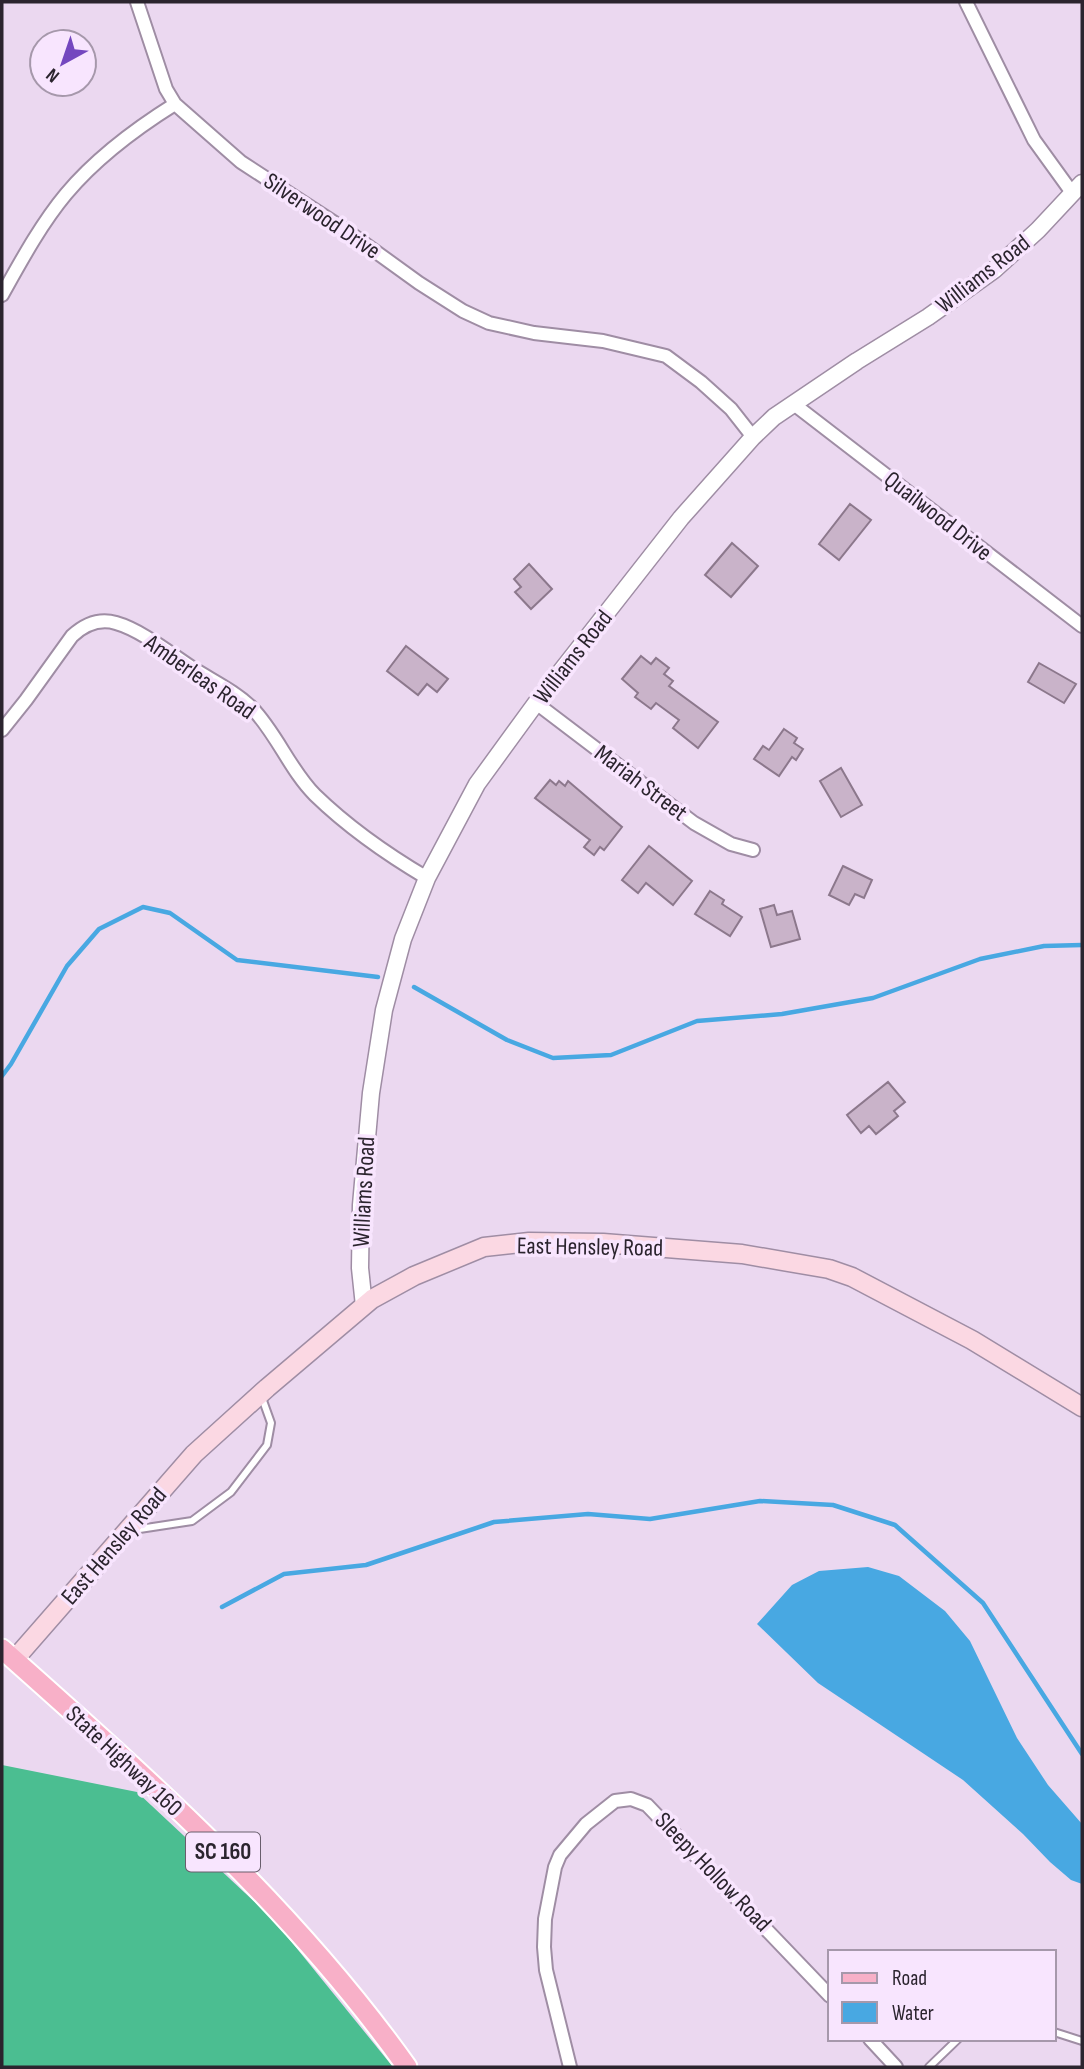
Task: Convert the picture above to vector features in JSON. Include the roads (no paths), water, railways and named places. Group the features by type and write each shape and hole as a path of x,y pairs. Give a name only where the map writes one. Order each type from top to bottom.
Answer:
{"main road":[{"name":"East Hensley Road","path":"8,1655 127,1531 194,1454 261,1394 364,1306 414,1276 484,1247 529,1242 603,1243 742,1254 814,1265 852,1277 1080,1401"},
{"name":"State Highway 160","path":"8,1655 194,1825 280,1910 342,1983 407,2067"}],"street":[{"name":"Silverwood Drive","path":"137,2 166,89 175,103 241,162 463,311 489,323 534,333 603,341 666,356 731,409 753,437"},
{"path":"967,2 1034,140 1077,188"},
{"path":"2,295 26,252 66,194 99,159 137,127 175,103"},
{"name":"Williams Road","path":"364,1306 360,1268 361,1205 373,1081 384,1010 403,939 427,878 477,784 536,703 681,518 753,437 774,417 928,317 994,270 1038,230 1077,188"},
{"name":"Quailwood Drive","path":"795,405 1082,626"},
{"name":"Amberleas Road","path":"2,730 81,627 100,621 115,622 162,648 245,703 266,724 314,794 357,831 427,878"},
{"name":"Mariah Street","path":"536,703 694,823 732,844 753,850"},
{"name":"Sleepy Hollow Road","path":"570,2067 546,1970 545,1919 560,1855 586,1824 615,1801 631,1799 648,1805 828,1994"},
{"path":"872,2041 896,2067"}],"lane":[{"path":"127,1531 192,1521 231,1492 267,1446 271,1423 261,1394"},
{"path":"1056,2033 1082,2041"},
{"path":"929,2067 956,2041"}],"water":[{"path":"868,1567 899,1576 945,1611 970,1641 1017,1738 1048,1785 1082,1824 1082,1884 1071,1880 1050,1862 963,1780 818,1683 757,1624 792,1585 819,1571"}],"waterway":[{"path":"2,1076 67,966 99,929 143,907 170,913 237,960 378,977"},
{"path":"414,987 507,1040 553,1058 611,1055 697,1021 782,1014 873,998 980,959 1044,946 1082,945"},
{"path":"222,1607 284,1574 366,1565 494,1522 588,1514 650,1519 760,1501 833,1505 895,1525 983,1603 1082,1754"}]}
